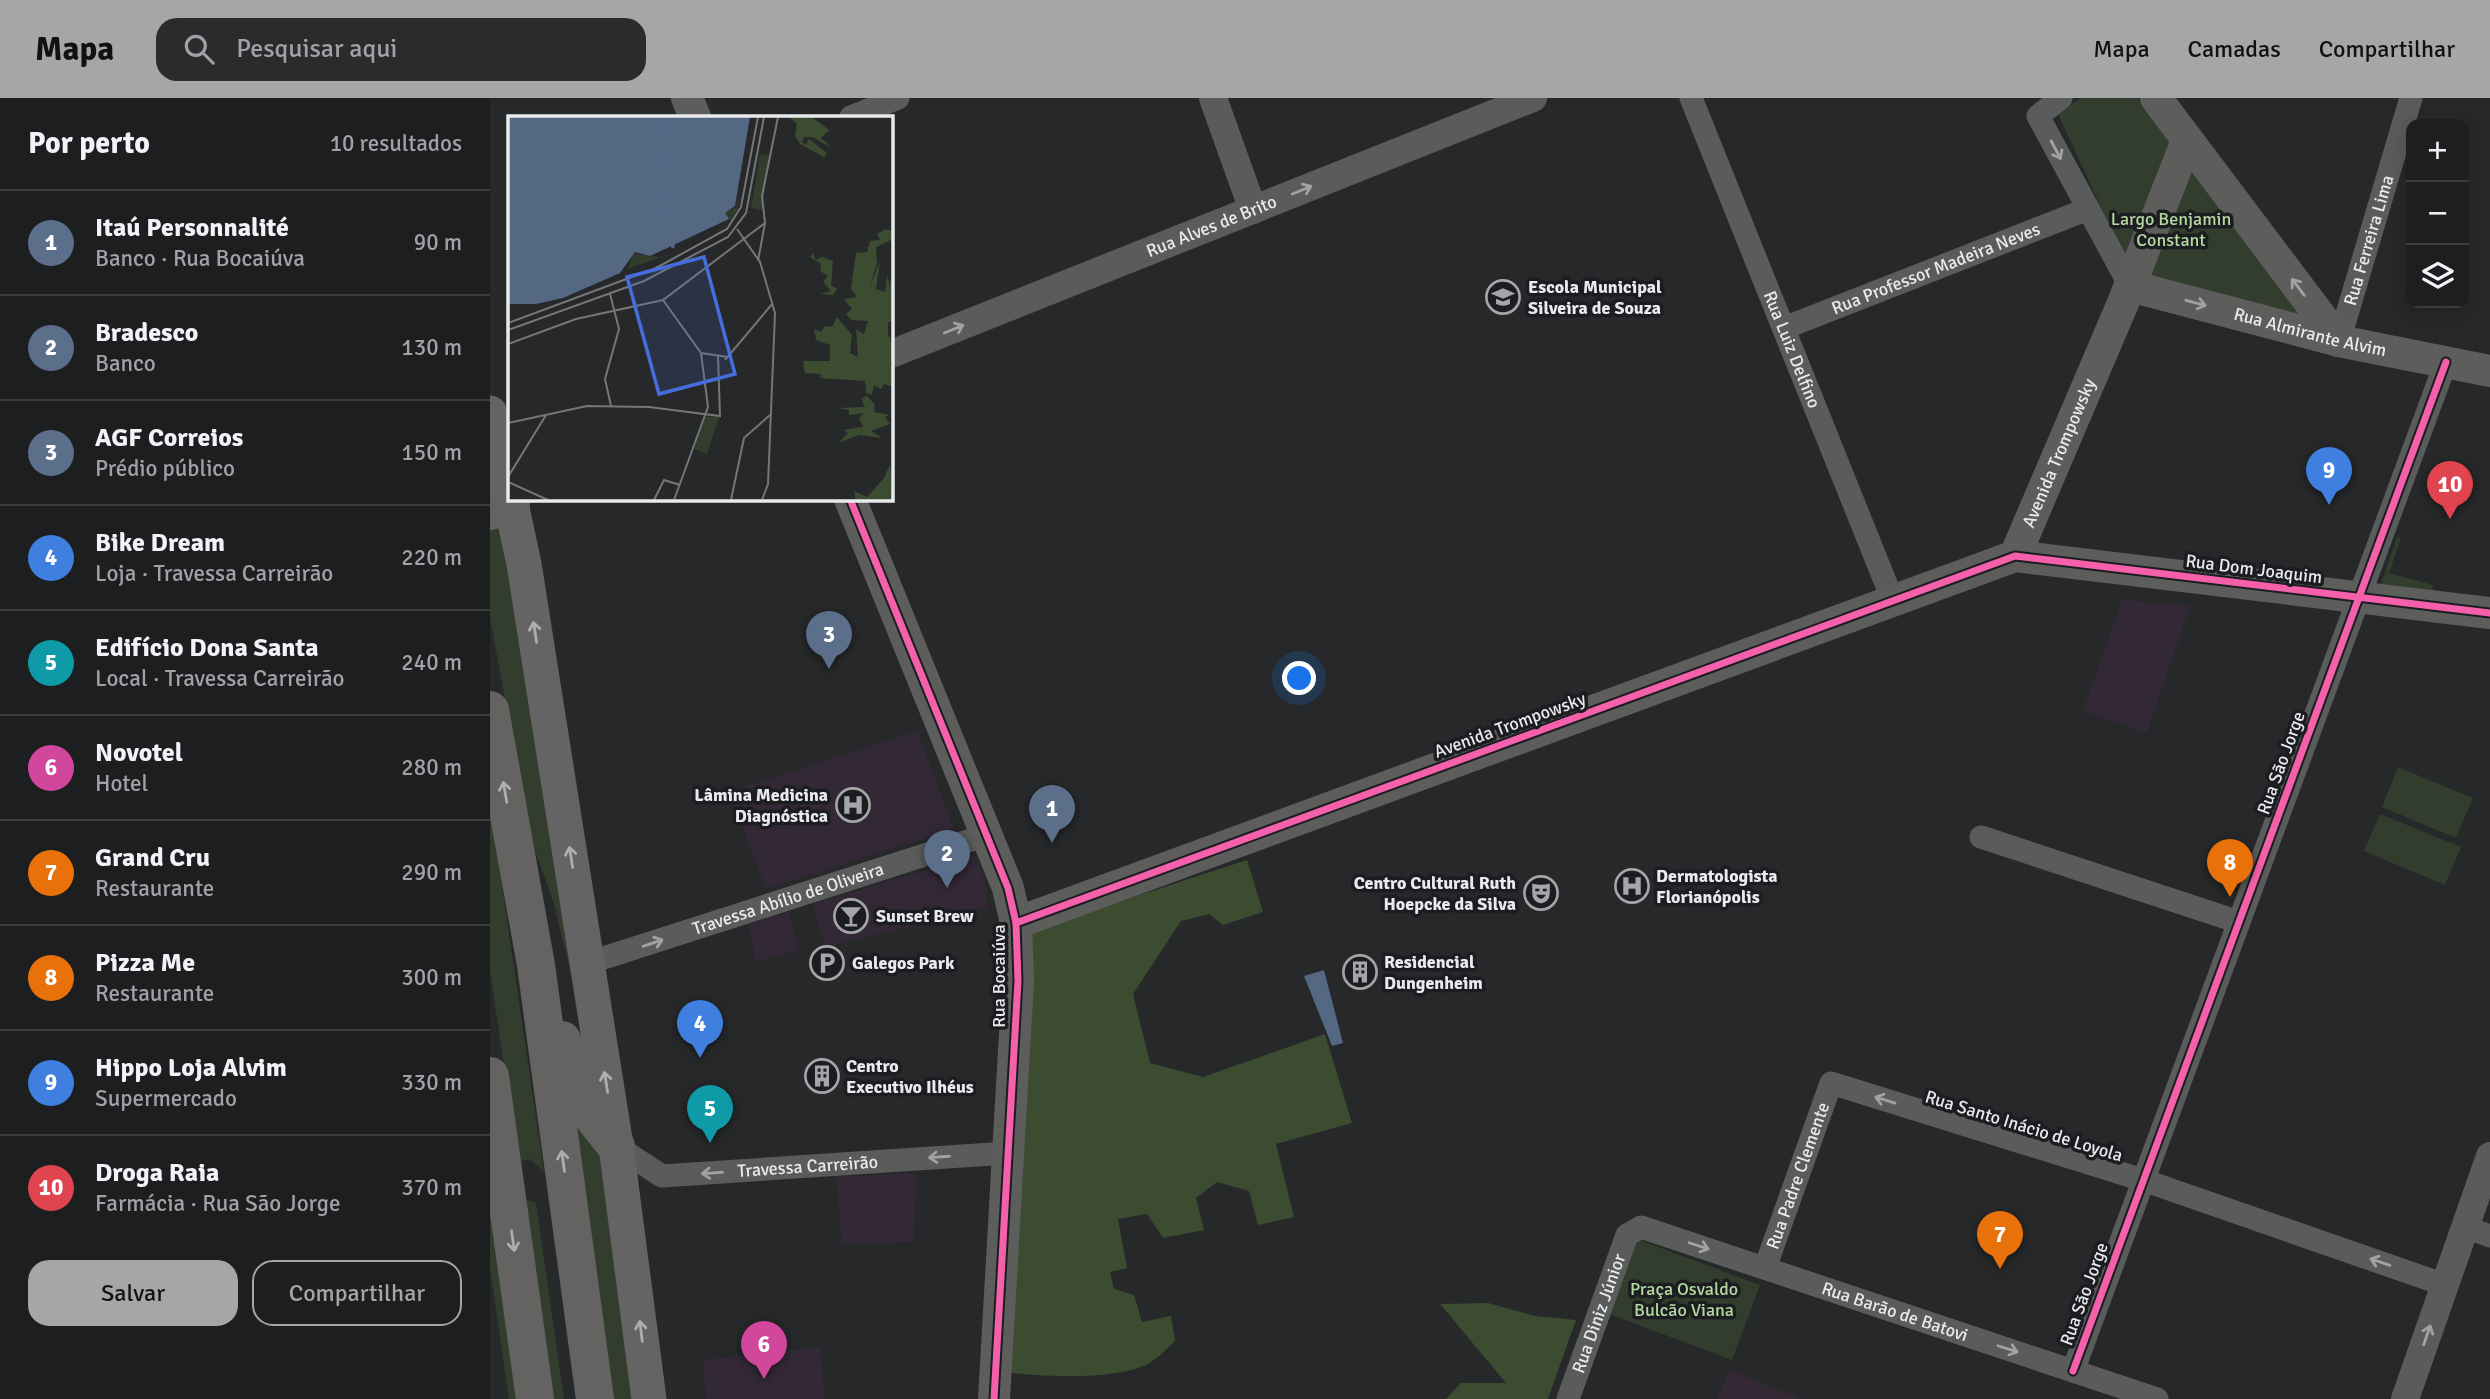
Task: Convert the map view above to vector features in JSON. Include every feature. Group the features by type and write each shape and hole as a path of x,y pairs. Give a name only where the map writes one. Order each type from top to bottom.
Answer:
{"highway":[{"path":"490,710 536,965 595,1399"},
{"path":"536,965 593,1117 616,1146"},
{"path":"490,1076 535,1399"},
{"path":"506,1184 525,1180 537,1183 547,1191 573,1231"}],"main road":[{"path":"687,98 695,116"},
{"path":"2156,98 2339,341"},
{"name":"Avenida Trompowsky","path":"1016,923 2015,556 2130,286 2187,141"},
{"path":"2171,181 2191,172 2213,175"},
{"name":"Rua Almirante Alvim","path":"2130,286 2339,341 2490,372"},
{"path":"490,413 508,497"},
{"name":"Rua Bocaiúva","path":"850,500 1008,888 1016,923 1018,981 994,1399"},
{"path":"509,502 524,564 588,963 616,1146 649,1399"},
{"name":"Rua Dom Joaquim","path":"2015,556 2490,613"}],"street":[{"path":"853,116 898,98"},
{"path":"1213,98 1253,210"},
{"name":"Rua Alves de Brito","path":"892,354 1533,98"},
{"name":"Rua Luiz Delfino","path":"1691,98 1893,601"},
{"path":"2061,98 2038,116 2130,286"},
{"name":"Rua Ferreira Lima","path":"2339,341 2411,98"},
{"name":"Rua Professor Madeira Neves","path":"1784,328 2088,209"},
{"name":"Rua São Jorge","path":"2073,1371 2446,362"},
{"name":"Travessa Abílio de Oliveira","path":"588,963 987,835"},
{"path":"1981,836 2239,922"},
{"name":"Rua Santo Inácio de Loyola","path":"1831,1083 2143,1180 2445,1285"},
{"name":"Rua Padre Clemente","path":"1765,1268 1831,1083"},
{"name":"Travessa Carreirão","path":"616,1146 662,1176 1007,1153"},
{"path":"2405,1399 2445,1285 2478,1231 2490,1156"},
{"name":"Rua Barão de Batovi","path":"1634,1229 1641,1227 2157,1399"},
{"name":"Rua Diniz Júnior","path":"1568,1399 1627,1235 1634,1229"}],"shaded area":[{"path":"2122,600 2190,606 2147,733 2083,711"},
{"path":"917,731 954,829 766,889 729,792"},
{"path":"975,855 986,884 987,908 825,947 813,904"},
{"path":"788,912 800,950 756,962 748,924"},
{"path":"916,1173 914,1242 842,1244 836,1177"},
{"path":"820,1347 825,1399 706,1399 703,1360"},
{"path":"1729,1370 1800,1399 1717,1399"}],"green space":[{"name":"Largo Benjamin Constant","path":"2081,98 2138,98 2306,318 2134,279 2058,114"},
{"path":"500,523 588,1044 554,904 531,839 490,618 490,526"},
{"path":"2397,537 2401,538 2389,573 2433,585 2432,591 2381,584"},
{"path":"2398,767 2473,798 2456,838 2382,807"},
{"path":"490,811 544,1172 530,1159 518,1162 490,970"},
{"path":"2380,814 2461,847 2445,885 2364,851"},
{"path":"1247,860 1263,912 1223,925 1209,914 1181,921 1133,994 1150,1063 1203,1077 1325,1034 1352,1123 1276,1144 1294,1217 1258,1225 1249,1191 1217,1182 1196,1198 1204,1230 1163,1238 1147,1214 1118,1219 1127,1268 1110,1272 1114,1289 1134,1295 1142,1322 1171,1316 1175,1341 1154,1360 1138,1368 1101,1375 1059,1376 1006,1372 1029,931"},
{"path":"567,1092 604,1152 635,1399 609,1399"},
{"path":"490,1167 523,1399 509,1399 490,1268"},
{"path":"521,1198 536,1203 564,1399 547,1399"},
{"name":"Praça Osvaldo Bulcão Viana","path":"1637,1239 1760,1285 1732,1360 1609,1314"},
{"path":"1488,1303 1535,1316 1576,1320 1548,1399 1446,1399 1461,1383 1506,1383 1440,1304"}],"water":[{"path":"1324,970 1343,1043 1332,1046 1304,976"}],"cycle path":[{"path":"2073,1371 2446,362"},
{"path":"850,500 1008,888 1016,923 1018,981 994,1399"},
{"path":"1016,923 2015,556 2490,613"}],"place":[{"name":"Escola Municipal Silveira de Souza","path":"1503,297"},
{"name":"Hippo Loja Alvim","path":"2329,505"},
{"name":"Droga Raia","path":"2450,519"},
{"name":"AGF Correios","path":"829,669"},
{"name":"Lâmina Medicina Diagnóstica","path":"853,805"},
{"name":"Itaú Personnalité","path":"1052,843"},
{"name":"Dermatologista Florianópolis","path":"1632,886"},
{"name":"Bradesco","path":"947,888"},
{"name":"Centro Cultural Ruth Hoepcke da Silva","path":"1541,893"},
{"name":"Pizza Me","path":"2230,897"},
{"name":"Sunset Brew","path":"851,916"},
{"name":"Galegos Park","path":"827,963"},
{"name":"Residencial Dungenheim","path":"1360,972"},
{"name":"Bike Dream","path":"700,1058"},
{"name":"Centro Executivo Ilhéus","path":"822,1076"},
{"name":"Edifício Dona Santa","path":"710,1143"},
{"name":"Grand Cru","path":"2000,1269"},
{"name":"Novotel","path":"764,1379"}]}
